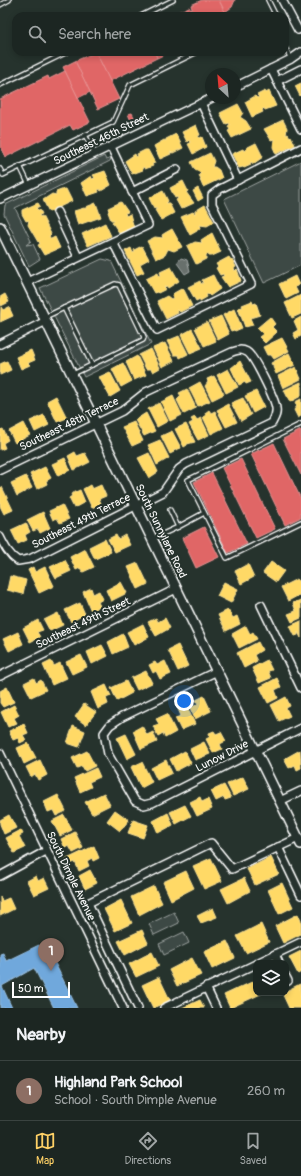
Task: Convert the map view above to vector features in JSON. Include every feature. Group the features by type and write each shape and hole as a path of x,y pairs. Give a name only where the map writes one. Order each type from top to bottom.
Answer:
{"main road":[{"name":"South Sunnylane Road","path":"0,227 299,841"}],"street":[{"path":"282,0 289,12"},
{"path":"289,12 300,31"},
{"path":"241,84 292,59 301,52"},
{"path":"271,69 301,129"},
{"path":"277,80 301,69"},
{"name":"Southeast 46th Street","path":"0,200 205,101"},
{"path":"201,103 238,180"},
{"path":"27,282 148,225 110,147"},
{"path":"113,242 157,330 251,284 211,199 214,192 301,148"},
{"path":"132,192 177,169"},
{"path":"57,212 78,258"},
{"path":"0,344 45,319"},
{"name":"Southeast 48th Terrace","path":"0,470 122,411 146,392 232,352 241,349 248,353 263,379"},
{"name":"Southeast 49th Terrace","path":"0,537 6,549 18,561 30,558 163,492 179,470 186,464 272,423 276,416 276,406 263,379"},
{"name":"Southeast 49th Street","path":"0,676 176,589"},
{"path":"261,605 301,688"},
{"name":"Lunow Drive","path":"217,671 122,717 110,725 104,733 108,754 135,802 144,805 152,803 301,728"},
{"name":"South Dimple Avenue","path":"0,753 123,1008"},
{"path":"280,801 301,791"},
{"path":"138,1008 88,903 212,843 232,869 278,847 299,841"},
{"path":"278,847 301,895"},
{"path":"0,876 46,851"},
{"path":"263,960 301,942"},
{"path":"275,954 278,960"},
{"path":"164,1008 253,965"},
{"path":"206,987 216,1008"}],"lane":[{"path":"0,4 9,0"},
{"path":"149,12 173,0"},
{"path":"268,0 274,12"},
{"path":"289,54 292,59"},
{"path":"0,85 59,56"},
{"path":"0,169 3,175 113,122 130,85 189,56"},
{"path":"85,135 95,155"},
{"path":"20,166 30,185"},
{"path":"45,319 64,308 115,284 119,285 144,337 143,340 72,375"},
{"path":"64,308 92,365"},
{"path":"301,424 188,480 227,558 301,522"},
{"path":"170,510 178,526"},
{"path":"152,539 204,512"}],"shaded area":[{"path":"104,156 106,160 111,158 110,161 15,208 31,241 26,245 33,244 40,259 29,266 4,214 5,205"},
{"path":"301,161 301,265 264,283 224,199"},
{"path":"181,258 187,260 190,271 185,274 177,263"},
{"path":"102,259 111,261 151,344 84,377 40,288"},
{"path":"174,912 179,923 154,935 149,924"},
{"path":"184,932 189,943 164,955 159,944"}],"building: Homes":[{"path":"301,83 301,95 300,96 295,86"},
{"path":"265,91 266,93 269,91 276,106 265,110 264,108 262,110 263,112 252,117 245,102 255,96 257,98 259,97 257,95"},
{"path":"238,104 243,113 240,117 246,121 251,129 232,138 228,131 230,130 228,126 230,125 229,123 226,124 220,113"},
{"path":"283,120 287,128 286,135 288,134 290,137 291,136 295,145 276,154 273,147 274,139 271,140 264,129"},
{"path":"196,125 200,135 198,136 199,138 202,137 206,147 193,154 188,144 191,143 189,140 187,142 182,132"},
{"path":"176,134 183,148 173,153 170,152 171,154 160,159 154,146 164,140 166,141 166,139"},
{"path":"256,143 263,157 253,164 252,162 250,163 251,165 244,168 239,168 232,154 243,149 244,151 247,149 246,148"},
{"path":"148,150 155,163 152,164 153,166 145,169 144,167 142,168 143,170 132,174 125,161 135,154 136,157 138,156 137,154"},
{"path":"210,153 214,161 212,167 219,170 222,178 203,187 199,175 201,173 195,170 191,162"},
{"path":"105,171 111,185 101,191 100,189 98,190 99,192 87,196 81,183 91,176 92,179 95,178 93,175"},
{"path":"183,181 188,191 186,192 194,203 181,209 176,200 178,199 177,197 175,198 170,188"},
{"path":"198,188 203,198 198,201 193,191"},
{"path":"66,189 72,201 49,212 43,200 52,194 56,195 56,192"},
{"path":"163,191 168,201 166,203 169,203 174,213 161,220 155,210 157,209 156,207 154,208 149,198"},
{"path":"121,202 128,212 125,213 126,216 130,214 134,228 127,231 127,229 120,234 112,222 115,220 111,220 108,208"},
{"path":"38,203 40,206 36,208 40,210 42,214 39,215 40,217 42,216 51,234 49,236 51,239 55,237 60,248 44,255 38,245 40,244 39,241 38,242 28,225 29,220 26,221 22,214 22,210"},
{"path":"96,203 101,217 78,225 74,211 84,208 86,209 86,207"},
{"path":"205,205 214,222 207,226 200,225 201,228 190,235 181,217 193,212 195,214 195,211"},
{"path":"105,223 111,236 88,246 82,234"},
{"path":"172,229 182,247 174,251 168,249 165,255 156,259 147,241 155,237 163,238 162,235"},
{"path":"212,233 221,252 212,256 209,256 208,254 206,255 206,259 196,264 187,246 195,242 202,243 201,240"},
{"path":"142,246 149,259 140,264 144,272 137,275 125,251 131,248 133,253 135,252 134,250"},
{"path":"229,257 231,260 232,259 236,267 234,268 235,271 237,269 241,281 228,287 221,277 224,276 223,274 220,275 216,268 218,267 216,264"},
{"path":"171,267 179,281 168,288 167,286 164,287 166,289 158,293 154,293 146,279 158,273 159,276 161,275 160,272"},
{"path":"213,275 220,289 210,296 208,294 206,295 207,297 200,301 200,299 196,301 188,287 200,281 201,284 203,283 202,280"},
{"path":"295,276 299,285 295,287 298,293 286,299 279,284"},
{"path":"183,288 192,306 180,312 177,309 178,313 166,319 157,301 167,296 171,299 173,298 172,295 174,293"},
{"path":"5,294 9,302 1,306 0,297"},
{"path":"301,295 301,314 292,318 285,303"},
{"path":"252,301 253,304 256,303 260,315 250,318 253,325 245,327 238,308 243,307 242,305"},
{"path":"1,307 3,310 9,307 13,316 0,322"},
{"path":"234,309 242,328 231,331 223,315"},
{"path":"221,316 229,334 218,340 209,321"},
{"path":"270,317 275,324 272,327 277,332 265,343 259,337 263,334 257,328"},
{"path":"301,317 301,336 296,339 293,333 298,330 294,321"},
{"path":"207,322 216,341 204,346 195,328"},
{"path":"192,329 202,348 190,353 181,335"},
{"path":"179,336 188,354 180,358 179,355 174,355 167,341"},
{"path":"282,338 289,351 274,359 271,355 267,355 263,347"},
{"path":"165,343 174,361 162,367 153,348"},
{"path":"151,349 160,368 153,372 151,369 146,369 139,355"},
{"path":"31,350 35,360 28,363 30,365 21,369 16,357"},
{"path":"289,353 295,365 276,374 273,367 274,364 272,365 271,363"},
{"path":"137,356 146,375 134,380 126,362"},
{"path":"7,361 11,370 0,375 0,364"},
{"path":"240,361 251,382 246,384 245,382 239,385 231,368"},
{"path":"123,363 132,381 121,387 112,369"},
{"path":"296,367 301,379 283,388 278,376"},
{"path":"228,369 238,387 226,393 217,375"},
{"path":"110,372 120,391 110,397 99,377"},
{"path":"214,376 224,394 212,400 205,386 208,382 207,379"},
{"path":"200,382 210,401 198,406 189,388"},
{"path":"301,382 301,396 290,402 284,390"},
{"path":"187,389 196,408 184,414 177,400 181,396 179,393"},
{"path":"256,391 264,407 253,413 245,396"},
{"path":"56,396 67,418 57,422 47,401"},
{"path":"173,396 182,415 170,421 161,402"},
{"path":"243,398 251,415 241,421 231,403"},
{"path":"301,399 301,416 298,418 294,410 297,406 295,402"},
{"path":"159,403 168,421 157,427 148,409"},
{"path":"228,404 237,422 226,427 217,410"},
{"path":"209,410 211,413 215,411 223,428 211,434 203,417"},
{"path":"146,413 155,431 144,436 135,420"},
{"path":"44,415 49,425 35,432 30,421"},
{"path":"195,417 197,420 201,418 209,435 198,440 189,424 193,422 191,419"},
{"path":"134,422 143,441 132,446 122,427"},
{"path":"24,423 30,435 15,443 9,431"},
{"path":"186,424 195,442 187,444 184,447 175,429"},
{"path":"3,429 8,440 3,443 5,448 0,450 0,430"},
{"path":"172,431 181,448 170,454 161,436"},
{"path":"160,440 169,458 157,465 148,445"},
{"path":"75,452 77,456 85,453 90,462 74,470 68,456"},
{"path":"149,453 158,472 149,478 138,458"},
{"path":"65,458 70,470 58,476 52,464"},
{"path":"45,467 51,478 46,481 47,484 37,489 30,474"},
{"path":"26,476 32,488 17,496 11,483"},
{"path":"90,485 92,489 101,485 106,496 99,499 101,503 92,508 83,489"},
{"path":"2,487 13,510 4,514 0,506 0,488"},
{"path":"80,490 85,502 74,508 69,498 72,496 71,494"},
{"path":"62,505 69,519 60,523 57,518 53,520 49,511"},
{"path":"43,512 50,528 40,533 38,529 33,531 27,520"},
{"path":"26,523 30,532 25,535 27,540 18,544 11,530"},
{"path":"116,535 118,539 125,535 130,545 115,552 108,539"},
{"path":"105,539 111,552 95,559 89,547"},
{"path":"85,549 94,567 83,572 80,568 76,570 70,557"},
{"path":"65,560 71,571 56,578 50,567"},
{"path":"271,562 284,571 276,582 263,573"},
{"path":"138,563 148,584 138,589 128,567"},
{"path":"248,564 254,577 241,584 235,571"},
{"path":"33,567 35,572 45,567 54,586 39,593 28,570"},
{"path":"10,576 26,580 23,594 7,590"},
{"path":"297,579 301,586 299,590 301,594 288,601 281,587"},
{"path":"121,582 127,593 111,601 106,590"},
{"path":"224,582 238,589 231,603 217,596"},
{"path":"91,588 93,594 99,591 103,599 98,602 100,606 91,611 83,592"},
{"path":"301,600 301,618 292,622 288,614 296,611 293,603"},
{"path":"80,603 85,614 71,622 65,610"},
{"path":"228,610 233,618 237,616 240,624 226,631 218,615"},
{"path":"58,613 63,625 50,631 44,620"},
{"path":"156,618 158,622 165,618 170,628 156,636 148,622"},
{"path":"38,620 43,630 37,632 40,637 30,642 23,628"},
{"path":"301,621 301,638 298,632 298,635 295,636 290,626"},
{"path":"143,624 149,637 134,645 127,632"},
{"path":"246,626 250,634 253,632 257,639 239,648 232,634"},
{"path":"18,632 23,644 9,651 3,639"},
{"path":"123,634 128,647 113,654 108,642"},
{"path":"258,642 262,650 254,655 257,661 244,668 237,653"},
{"path":"102,645 108,656 92,664 87,652"},
{"path":"178,645 188,666 178,671 168,650"},
{"path":"81,655 87,667 72,674 66,662"},
{"path":"267,660 272,670 268,671 271,678 259,683 252,668"},
{"path":"51,661 54,666 60,663 67,678 52,685 43,665"},
{"path":"165,661 171,674 160,679 156,671 153,673 149,665 155,662 157,665"},
{"path":"146,671 152,683 137,690 131,678"},
{"path":"34,678 36,683 41,680 46,690 31,697 24,683"},
{"path":"277,678 281,687 275,690 278,698 268,703 260,687"},
{"path":"126,681 132,693 117,701 111,688"},
{"path":"106,685 111,696 106,698 108,704 98,709 91,692"},
{"path":"7,687 14,702 3,707 0,703 0,691"},
{"path":"204,696 211,711 195,719 190,708 198,704 196,700"},
{"path":"286,697 290,706 286,708 290,716 279,721 271,705"},
{"path":"84,704 96,712 86,725 75,717"},
{"path":"14,705 19,715 14,718 17,723 8,727 1,712"},
{"path":"186,705 195,724 181,730 175,718 181,716 178,709"},
{"path":"167,714 176,732 165,738 163,733 158,736 153,726 159,724 156,719"},
{"path":"24,724 28,733 23,735 26,740 20,743 18,738 13,740 9,731"},
{"path":"73,726 85,731 79,747 67,743"},
{"path":"142,726 147,735 153,732 157,742 141,749 133,731"},
{"path":"214,731 216,734 221,732 226,741 220,744 222,749 213,753 206,739 210,737 209,733"},
{"path":"126,734 136,754 127,759 117,738"},
{"path":"204,742 210,754 195,760 190,749"},
{"path":"28,743 36,758 24,764 17,748"},
{"path":"300,750 301,768 297,770 295,765 289,768 284,759"},
{"path":"87,751 95,766 85,771 82,766 77,768 72,758"},
{"path":"185,751 191,763 176,771 170,759"},
{"path":"40,760 47,775 38,780 35,774 31,777 26,767"},
{"path":"166,760 172,773 157,780 151,768"},
{"path":"142,762 152,782 141,788 131,767"},
{"path":"96,768 100,777 89,782 91,787 80,792 74,778"},
{"path":"243,777 249,789 233,796 227,784"},
{"path":"224,785 231,798 225,800 224,797 216,801 211,791"},
{"path":"104,793 110,805 92,814 85,802"},
{"path":"58,795 66,811 56,816 53,810 48,812 44,802"},
{"path":"200,797 202,802 208,799 212,809 197,816 190,802"},
{"path":"185,805 191,816 176,824 170,812"},
{"path":"115,810 129,820 120,831 107,821"},
{"path":"168,813 173,825 158,833 153,821"},
{"path":"9,815 16,828 4,834 0,820"},
{"path":"64,815 72,830 60,836 52,821"},
{"path":"133,820 148,825 143,838 128,833"},
{"path":"21,830 23,834 19,836 25,848 14,853 6,838"},
{"path":"75,832 83,848 73,853 69,846 65,848 61,839"},
{"path":"94,846 99,858 93,861 92,858 87,861 89,866 79,871 75,862 68,865 65,860"},
{"path":"271,857 279,874 255,885 247,869"},
{"path":"211,858 222,881 204,889 193,866"},
{"path":"90,870 97,883 85,889 79,876"},
{"path":"186,871 194,888 171,900 163,882"},
{"path":"36,876 38,881 44,878 49,888 34,895 27,881"},
{"path":"244,878 250,891 228,903 221,889"},
{"path":"282,883 293,907 279,914 268,890"},
{"path":"154,886 162,903 139,915 131,897"},
{"path":"0,897 2,901 9,898 14,909 0,916"},
{"path":"121,900 132,923 115,931 104,909"},
{"path":"213,908 217,917 201,923 197,916"},
{"path":"298,914 301,921 301,934 283,943 275,926"},
{"path":"261,924 269,942 246,953 237,936"},
{"path":"142,930 148,943 125,955 118,941"},
{"path":"227,941 235,958 212,969 204,952"},
{"path":"301,951 301,972 298,974 289,957"},
{"path":"152,952 159,966 136,977 129,964"},
{"path":"192,958 201,975 177,986 169,970"},
{"path":"159,977 170,1000 153,1008 142,985"},
{"path":"253,981 253,996 256,996 230,1008 224,995"},
{"path":"300,984 301,1008 289,1008 283,996 289,996 289,990"},
{"path":"200,1000 204,1008 182,1008"}],"building: Shops":[{"path":"202,0 219,0 225,12 193,12 191,5"},
{"path":"219,0 235,0 232,7 225,12"},
{"path":"189,7 192,12 178,12"},
{"path":"87,56 98,56 119,99 98,109 75,61"},
{"path":"98,56 156,56 157,58 110,81"},
{"path":"75,61 90,92 78,98 63,67"},
{"path":"65,71 90,122 73,130 70,125 6,157 0,145 0,99 48,76 49,79"},
{"path":"132,113 136,121 132,123 128,114"},
{"path":"301,430 301,475 283,439"},
{"path":"274,443 301,499 301,517 285,525 251,454"},
{"path":"241,459 275,529 256,538 222,468"},
{"path":"212,473 247,544 228,553 194,482"},
{"path":"204,527 219,557 196,568 182,538"}],"building: Schools":[{"path":"39,945 43,953 45,952 47,955 50,953 77,1008 54,1008 34,968 2,986 12,1008 0,1008 0,954 3,953 6,961"}],"place":[{"name":"Highland Park School","path":"51,971"}]}
